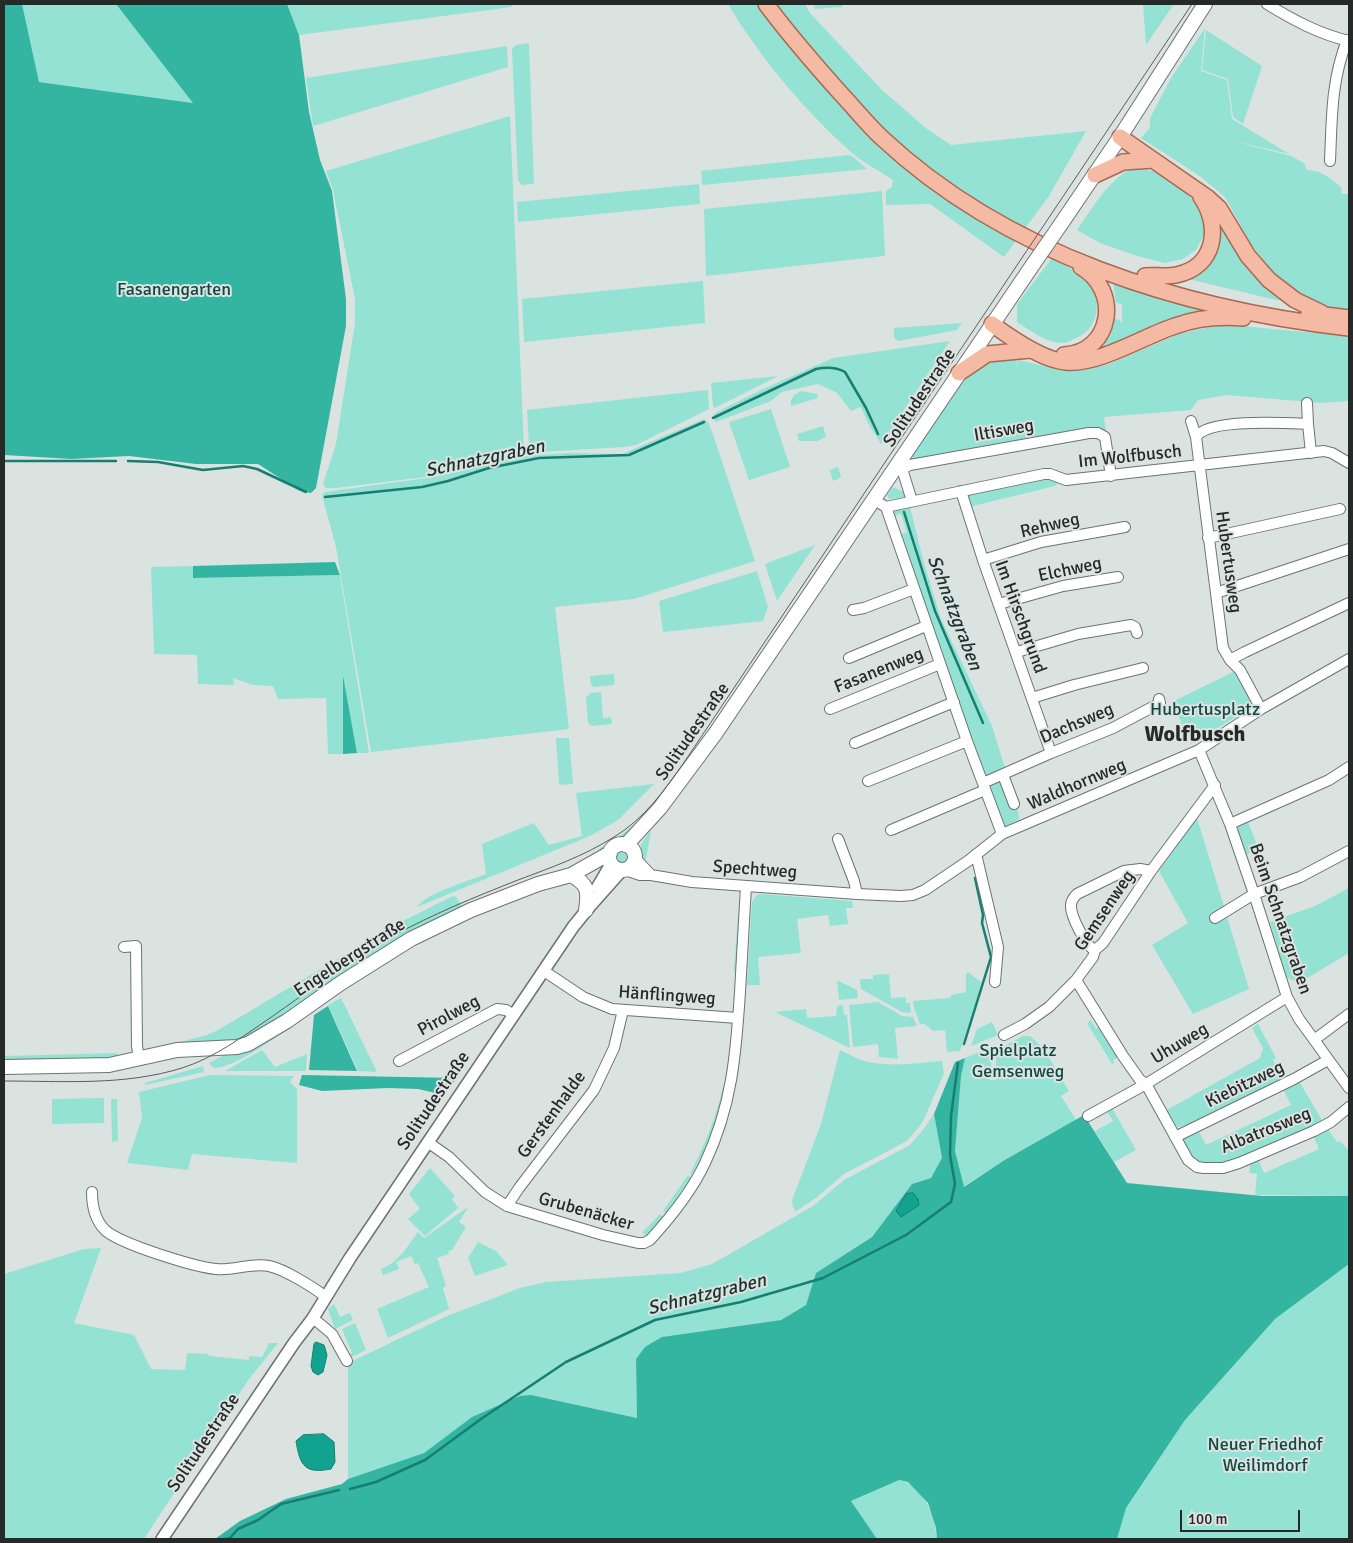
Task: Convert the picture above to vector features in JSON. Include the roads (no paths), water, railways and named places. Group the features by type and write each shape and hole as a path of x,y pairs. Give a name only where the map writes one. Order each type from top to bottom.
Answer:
{"main road":[{"path":"766,4 800,48 880,137 923,173 1000,223 1070,257 1125,279 1164,291 1269,316 1349,328"},
{"name":"Solitudestraße","path":"616,864 632,865 631,852 660,808 880,503 959,373 1095,175 1205,4"},
{"path":"844,97 929,165 990,206 1052,240 1098,260 1145,276 1250,303 1349,318"},
{"path":"1120,137 1219,208 1248,256 1268,280 1294,300 1325,315"},
{"path":"1095,175 1123,162 1153,160"},
{"path":"1145,276 1156,274 1176,275 1186,272 1202,261 1208,252 1212,239 1213,224 1207,206 1198,192"},
{"path":"1045,356 1070,354 1091,344 1098,338 1107,316 1106,298 1099,283 1070,257"},
{"path":"992,324 1030,350 1066,362 1108,354 1176,325 1193,321 1228,316 1254,318 1269,316"},
{"path":"959,373 987,354 1030,350"},
{"name":"Engelbergstraße","path":"4,1067 91,1066 140,1059 177,1050 237,1047 248,1044 287,1021 341,983 411,939 471,910 538,884 574,873 616,864 616,846 631,852"},
{"path":"574,873 587,889 588,908"}],"street":[{"path":"1267,4 1291,20 1321,33 1348,40 1339,60 1334,87 1330,161"},
{"path":"1307,403 1311,453"},
{"name":"Hubertusweg","path":"1191,421 1196,437 1198,466 1224,648 1230,660"},
{"path":"1196,437 1199,432 1205,429 1236,424 1272,422 1308,424"},
{"name":"Iltisweg","path":"912,502 904,468 914,463 1098,432 1105,437 1111,476"},
{"name":"Im Wolfbusch","path":"880,503 912,502 1044,474 1050,474 1066,480 1311,453 1332,452 1347,458"},
{"name":"Im Hirschgrund","path":"961,491 983,560 1051,752"},
{"path":"880,503 914,589 967,741 1002,834"},
{"path":"1208,538 1340,509"},
{"name":"Rehweg","path":"983,560 1041,542 1125,527"},
{"path":"1216,593 1349,549"},
{"name":"Elchweg","path":"999,604 1063,586 1118,577"},
{"path":"853,610 864,608 914,589"},
{"path":"1261,709 1240,670 1230,660 1349,603"},
{"path":"1017,652 1078,634 1131,625 1136,627 1137,633"},
{"path":"849,658 926,626"},
{"name":"Waldhornweg","path":"976,854 1002,834 1199,750 1261,709 1349,659"},
{"name":"Fasanenweg","path":"830,709 940,664"},
{"path":"1032,698 1074,684 1143,668"},
{"name":"Dachsweg","path":"891,830 984,787 1003,775 1051,752 1113,728 1160,703 1159,699"},
{"path":"855,743 954,702"},
{"path":"868,781 967,741"},
{"name":"Beim Schnatzgraben","path":"1199,750 1230,824 1287,997 1299,1019 1349,1088"},
{"path":"1230,824 1329,780 1349,768"},
{"path":"1003,775 1014,804"},
{"name":"Gemsenweg","path":"1004,1035 1026,1024 1049,1008 1076,980 1094,957 1095,950 1103,943 1151,871 1214,785"},
{"path":"838,839 857,894"},
{"path":"1215,918 1254,894 1300,877 1349,851"},
{"path":"631,852 651,875"},
{"path":"976,854 998,947 995,982"},
{"name":"Spechtweg","path":"616,864 640,875 692,882 901,896 913,895 925,890 976,854"},
{"name":"Solitudestraße","path":"162,1539 588,908 594,893 616,864"},
{"path":"1095,950 1090,949 1086,943 1072,911 1071,904 1076,894 1124,871 1140,869 1151,871"},
{"name":"Grubenäcker","path":"429,1142 449,1157 485,1192 507,1206 638,1244 650,1240 682,1201 705,1164 715,1140 731,1086 738,1018 746,886"},
{"path":"124,947 136,946 137,1046 140,1059"},
{"name":"Hänflingweg","path":"544,971 583,997 612,1009 738,1018"},
{"name":"Albatrosweg","path":"1076,980 1140,1080 1146,1084 1190,1162 1204,1168 1223,1168 1239,1163 1314,1131 1331,1122 1349,1108"},
{"name":"Uhuweg","path":"1088,1116 1146,1084 1287,997"},
{"name":"Pirolweg","path":"399,1061 496,1009 506,1010 514,1015"},
{"name":"Gerstenhalde","path":"507,1206 594,1090 614,1048 623,1010"},
{"path":"1314,1040 1349,1014"},
{"name":"Kiebitzweg","path":"1176,1137 1294,1079 1328,1060"},
{"path":"92,1192 93,1208 104,1230 129,1245 215,1269 233,1269 256,1265 270,1266 326,1297"},
{"path":"313,1318 332,1334 347,1361"}],"waterway":[{"name":"Schnatzgraben","path":"713,418 816,369 831,368 845,372 866,408 878,434"},
{"name":"Schnatzgraben","path":"325,497 422,487 489,468 539,458 629,455 704,422"},
{"name":"Schnatzgraben","path":"4,461 116,461"},
{"name":"Schnatzgraben","path":"128,461 158,462 203,470 243,466 257,469 306,492"},
{"name":"Schnatzgraben","path":"904,512 935,611 983,723"},
{"name":"Schnatzgraben","path":"964,1044 991,957 982,923 983,915 975,878"},
{"name":"Schnatzgraben","path":"350,1489 376,1482 425,1460 481,1419 566,1362 655,1320 741,1302 823,1278 906,1235 951,1202 955,1184 950,1155 951,1116 958,1063"},
{"name":"Schnatzgraben","path":"225,1539 230,1538 238,1529 258,1520 281,1504 339,1490"}],"tram line":[{"path":"4,1081 71,1082 116,1080 160,1074 194,1064 238,1040 346,965 393,936 454,906 579,856 603,844 635,822 662,793 685,761 1192,4"}],"district":[{"name":"Wolfbusch","path":"1195,735"}],"park label":[{"name":"Fasanengarten","path":"174,290"},
{"name":"Hubertusplatz","path":"1205,710"},
{"name":"Spielplatz Gemsenweg","path":"1018,1061"},
{"name":"Neuer Friedhof Weilimdorf","path":"1265,1455"}]}
